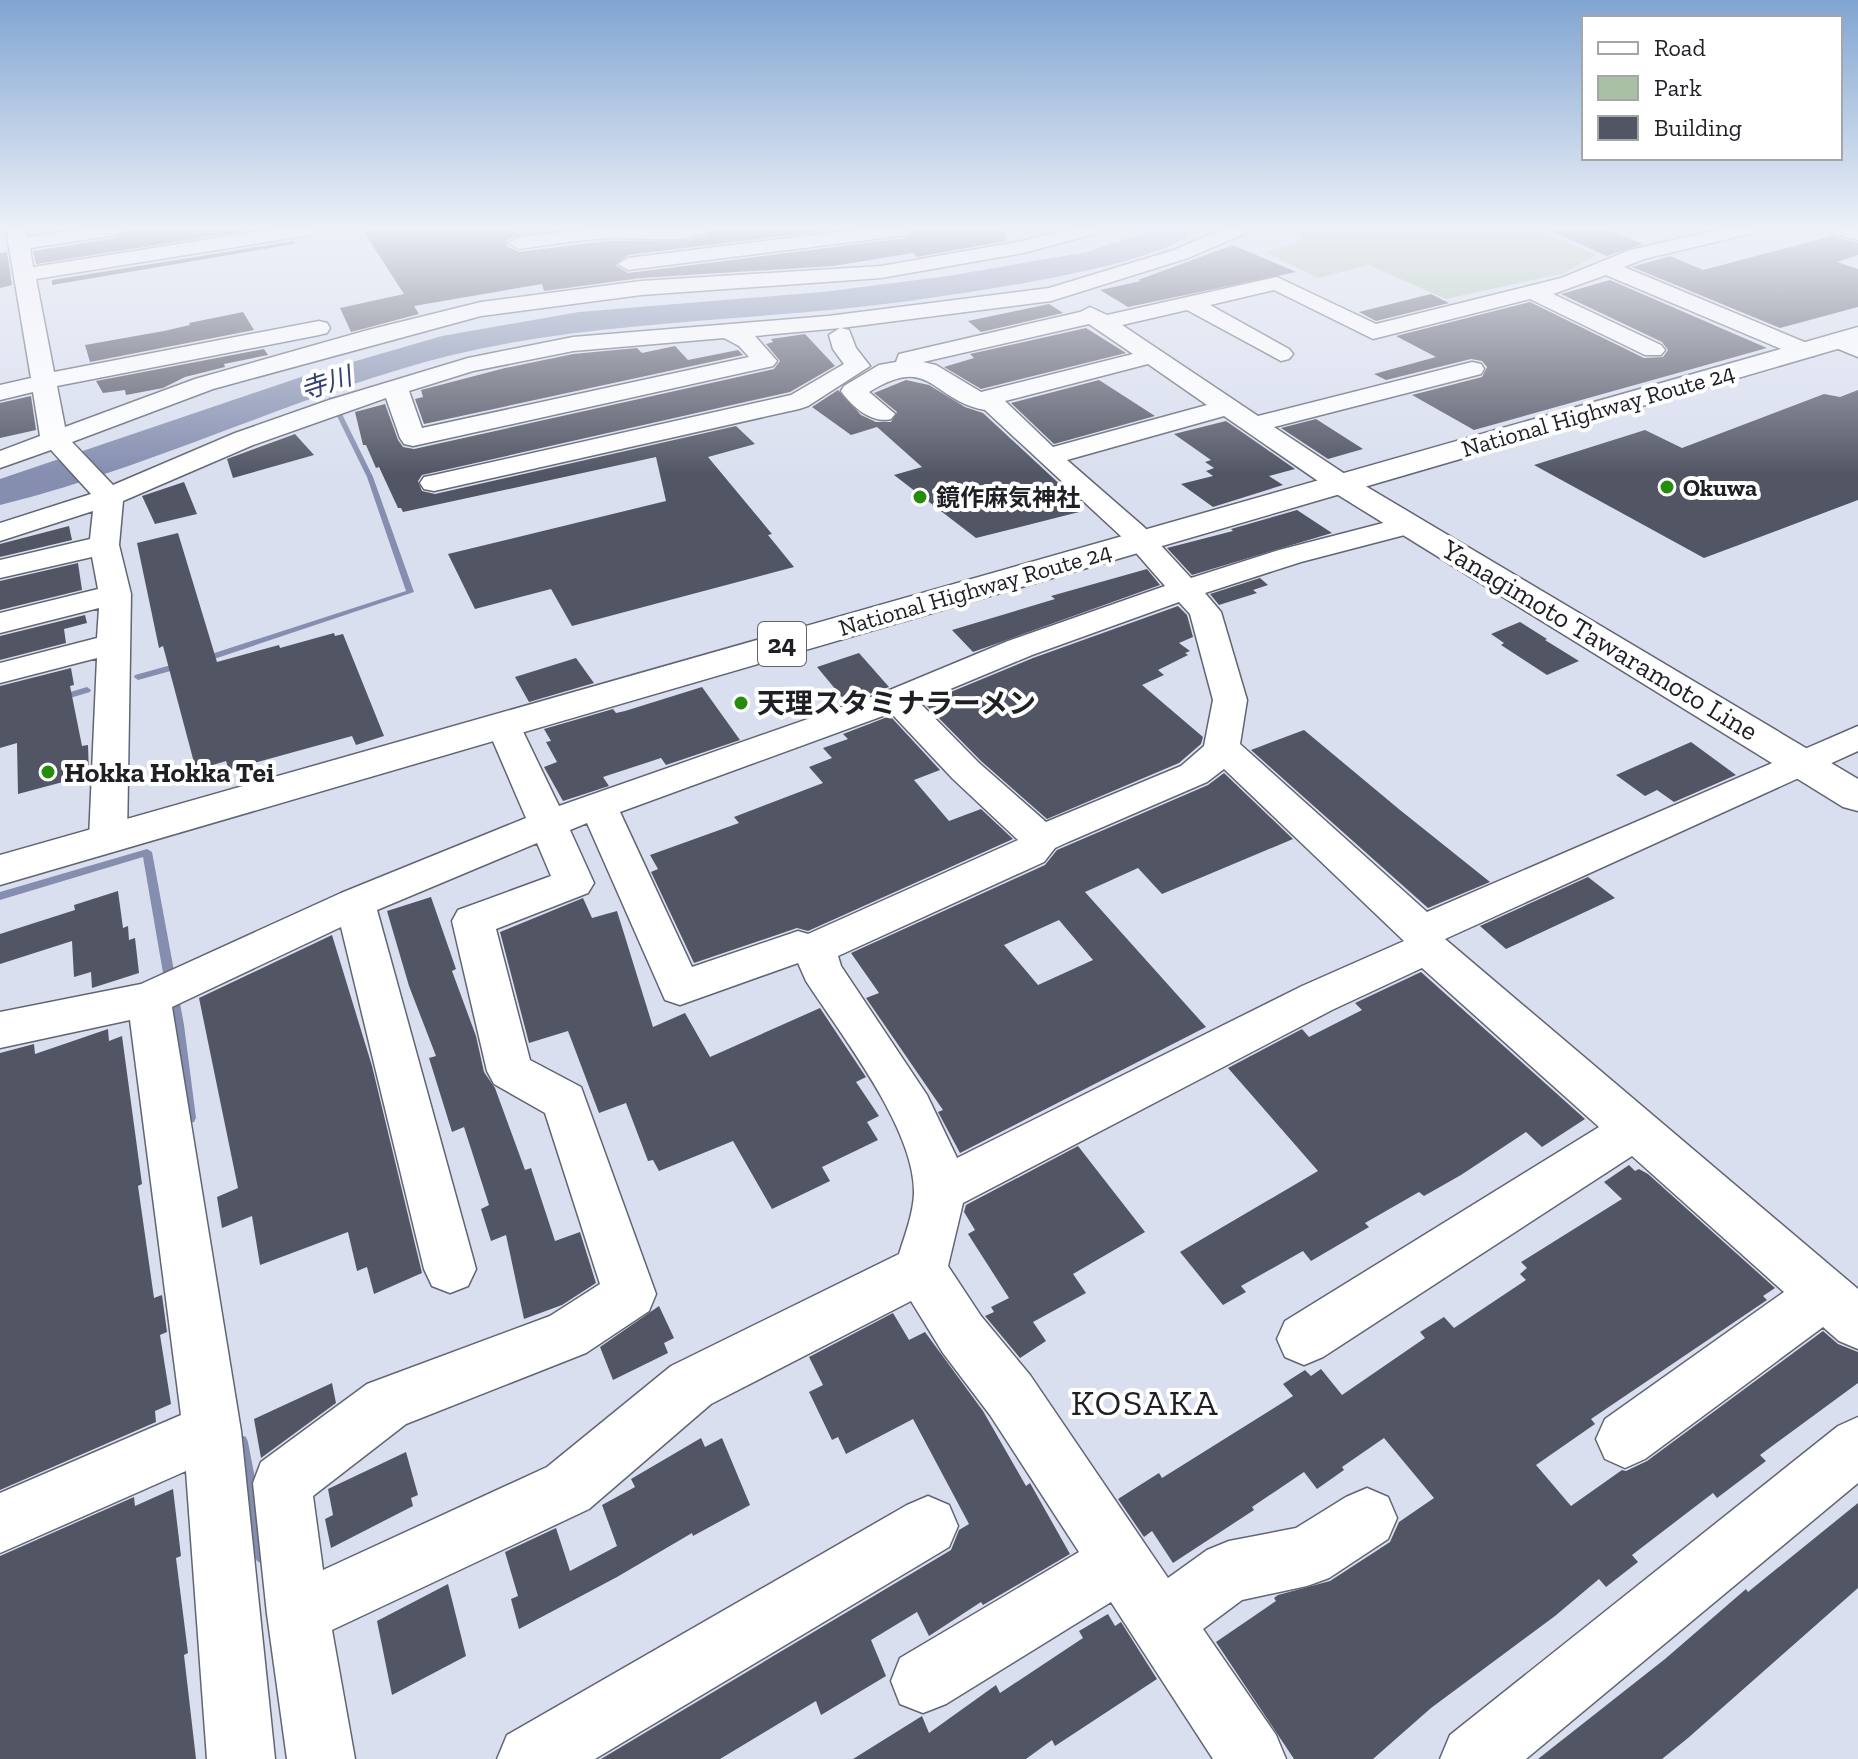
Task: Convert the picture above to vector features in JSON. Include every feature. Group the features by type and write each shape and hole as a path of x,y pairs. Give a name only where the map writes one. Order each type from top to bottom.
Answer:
{"main road":[{"name":"National Highway Route 24","path":"0,870 1806,351 1852,342"},
{"name":"Yanagimoto Tawaramoto Line","path":"1341,484 1858,797"}],"street":[{"path":"21,311 22,328 44,384 57,440 108,494 104,545 115,594 108,839"},
{"path":"0,393 86,372 409,311"},
{"path":"0,460 204,384 473,311"},
{"path":"0,532 108,494 244,439 468,365 573,344 725,330 796,311"},
{"path":"434,483 799,401 858,366 823,311"},
{"path":"816,953 823,945 1030,852 1041,839 1194,774 1222,747 1230,700 1205,612 1187,589 1139,542 993,404 977,401 927,370 899,369 862,347 825,311"},
{"path":"1083,311 1341,484"},
{"path":"882,414 853,391 899,369 907,359 1144,311"},
{"path":"1204,311 1281,354"},
{"path":"1332,311 1373,332 1456,311"},
{"path":"1572,311 1653,350"},
{"path":"1711,311 1806,351"},
{"path":"725,330 747,341 799,401"},
{"path":"977,401 1151,356"},
{"path":"395,388 413,438 765,361"},
{"path":"1252,425 1472,369"},
{"path":"1048,457 1228,407"},
{"path":"0,1030 149,999 355,903 547,824 897,699 1020,648 1187,589 1290,556 1410,525"},
{"path":"0,569 104,545"},
{"path":"0,623 115,594"},
{"path":"0,673 114,644"},
{"path":"897,699 966,771 1041,839"},
{"path":"216,1493 282,1483 387,1404 567,1335 630,1294 564,1101 510,1071 473,921 574,883 504,725"},
{"path":"939,1191 1317,998 1518,886 1804,764 1858,737"},
{"path":"1222,747 1425,940 1634,1130 1842,1308 1625,1439"},
{"path":"599,807 680,988 798,947 816,953"},
{"path":"355,903 450,1269"},
{"path":"816,953 821,970 891,1074 929,1146 939,1191 921,1269 966,1343 1010,1395 1252,1759"},
{"path":"149,999 212,1431 241,1759"},
{"path":"1304,1339 1634,1130"},
{"path":"298,1614 568,1488 691,1385 921,1269"},
{"path":"0,1523 212,1431"},
{"path":"1474,1759 1858,1446"},
{"path":"282,1483 298,1614 321,1759"},
{"path":"1159,1622 1229,1572 1307,1556 1367,1518"},
{"path":"531,1759 928,1526"},
{"path":"923,1681 1119,1562"}],"building":[{"path":"341,311 417,311 419,314 351,332"},
{"path":"1015,311 1063,313 981,332 968,321"},
{"path":"1363,311 1416,311 1376,321 1359,312"},
{"path":"1494,311 1548,311 1644,358 1663,357 1668,350 1662,342 1597,311 1682,311 1767,348 1474,430 1412,395 1482,377 1487,367 1482,361 1471,359 1386,380 1374,374 1436,357 1396,336"},
{"path":"1739,311 1843,311 1780,328"},
{"path":"243,312 254,330 90,362 85,345 164,331"},
{"path":"1086,328 1126,353 981,389 944,367 974,358 970,354"},
{"path":"805,334 835,366 790,392 422,475 418,481 422,491 435,494 736,426 755,444 708,457 772,534 768,535 794,567 572,626 551,589 475,609 448,554 666,501 656,457 403,512 398,508 366,445 363,445 355,412 385,404 398,440 403,447 414,449 774,369 780,361 766,344 773,342 771,339"},
{"path":"675,346 688,360 738,350 743,355 424,424 415,399 423,397 421,390 573,354 637,348 642,353"},
{"path":"264,349 268,355 224,364 225,367 185,377 163,388 126,395 125,390 103,393 96,381"},
{"path":"906,380 929,385 965,407 983,413 1066,490 1060,492 1083,511 976,538 894,475 922,467 877,427 851,435 812,407 838,390 861,415 876,422 891,422 897,412 874,393"},
{"path":"1099,380 1155,416 1054,444 1011,403"},
{"path":"1858,390 1858,500 1704,558 1534,465 1645,430 1682,448 1824,394 1840,397"},
{"path":"31,396 36,430 0,438 0,403"},
{"path":"1316,419 1363,449 1328,459 1281,428"},
{"path":"1226,421 1295,469 1269,476 1283,485 1213,507 1181,484 1213,476 1206,471 1214,468 1205,462 1211,460 1174,434"},
{"path":"295,434 314,455 233,478 227,459"},
{"path":"184,482 197,514 155,524 142,496"},
{"path":"1297,510 1332,533 1192,575 1167,548 1233,531 1231,529"},
{"path":"69,526 72,540 0,557 0,544"},
{"path":"178,533 217,662 279,645 280,648 334,633 335,636 343,634 384,736 356,745 352,736 229,770 226,761 196,770 163,646 159,648 137,543"},
{"path":"78,563 82,590 0,610 0,581"},
{"path":"1147,569 1160,585 973,652 952,630 1055,599 1051,596"},
{"path":"1260,578 1268,585 1253,590 1257,593 1219,605 1210,594"},
{"path":"1178,606 1187,615 1193,637 1179,643 1190,651 1185,653 1188,655 1158,670 1164,675 1142,685 1203,737 1201,744 1179,763 1047,819 981,761 924,703 1033,658"},
{"path":"85,615 87,623 64,629 66,643 0,660 0,636"},
{"path":"1520,622 1579,661 1547,675 1501,645 1504,643 1491,634"},
{"path":"859,653 889,687 846,702 817,667"},
{"path":"576,658 594,683 529,702 515,677"},
{"path":"71,668 74,685 70,686 82,746 88,745 89,775 18,794 17,743 0,748 0,686"},
{"path":"702,687 740,740 666,765 661,758 603,777 609,786 563,801 544,767 557,762 546,742 551,741 544,729 613,709 616,713 625,711"},
{"path":"890,716 940,770 914,780 949,821 981,809 1013,839 808,931 797,928 694,963 651,872 658,869 650,855 739,823 734,817 823,783 809,767 832,758 823,748 848,739 843,734"},
{"path":"1304,730 1490,882 1428,908 1251,750"},
{"path":"1691,742 1736,775 1674,802 1657,790 1645,796 1616,775"},
{"path":"1224,773 1293,839 1162,894 1138,868 1085,892 1206,1027 960,1153 938,1112 943,1110 866,998 879,993 851,953 1045,865 1057,850 1208,785","holes":["1059,920 1093,960 1038,985 1004,945"]},
{"path":"1588,877 1615,898 1506,949 1480,926"},
{"path":"118,891 123,928 128,926 129,940 135,938 139,973 92,988 91,972 74,977 72,941 0,964 0,934 75,910 74,905"},
{"path":"431,897 456,969 452,971 476,1036 484,1072 495,1088 525,1170 531,1168 555,1241 580,1232 596,1283 562,1305 524,1319 506,1235 491,1241 481,1209 489,1205 464,1127 452,1132 429,1058 436,1056 409,986 387,911"},
{"path":"583,898 592,918 617,911 653,1027 685,1013 710,1057 820,1008 866,1077 856,1082 879,1116 867,1122 878,1140 822,1167 830,1181 772,1209 733,1141 659,1171 653,1160 648,1161 626,1103 599,1113 568,1031 529,1043 500,932"},
{"path":"332,935 372,1066 422,1273 374,1294 367,1267 357,1271 348,1232 260,1265 252,1216 222,1228 217,1197 238,1188 199,998"},
{"path":"1421,972 1585,1119 1542,1147 1526,1132 1424,1196 1419,1192 1365,1223 1369,1227 1311,1261 1303,1251 1241,1286 1246,1292 1223,1305 1180,1252 1318,1171 1228,1068 1302,1029 1309,1037 1362,1010 1355,1003"},
{"path":"108,1029 109,1041 122,1036 154,1298 162,1295 167,1332 160,1335 171,1404 155,1411 156,1422 0,1490 0,1053 34,1044 35,1054"},
{"path":"1078,1146 1145,1232 1073,1274 1086,1293 1033,1322 1046,1341 1020,1358 985,1316 994,1312 991,1307 1009,1298 968,1234 975,1230 964,1212 966,1205"},
{"path":"1629,1165 1635,1171 1639,1169 1648,1174 1775,1288 1763,1296 1767,1300 1591,1419 1595,1424 1536,1465 1571,1506 1622,1470 1647,1461 1823,1331 1838,1344 1858,1352 1858,1383 1760,1455 1766,1461 1717,1498 1713,1493 1632,1555 1638,1562 1606,1587 1599,1579 1555,1616 1431,1708 1373,1759 1294,1759 1216,1642 1276,1601 1274,1598 1278,1595 1330,1581 1390,1542 1399,1522 1434,1498 1384,1438 1317,1489 1304,1472 1252,1507 1254,1510 1173,1563 1152,1531 1144,1537 1118,1499 1159,1473 1162,1478 1293,1396 1283,1384 1305,1370 1311,1376 1321,1369 1342,1395 1425,1338 1420,1332 1444,1317 1454,1328 1526,1280 1520,1274 1527,1268 1521,1262 1622,1199 1604,1182"},
{"path":"659,1306 674,1338 664,1343 668,1353 613,1380 600,1347"},
{"path":"893,1313 909,1340 925,1332 983,1411 1026,1486 1030,1483 1070,1554 983,1605 981,1602 929,1636 917,1612 871,1640 886,1676 821,1715 816,1701 720,1759 601,1759 951,1550 959,1530 969,1524 913,1419 846,1454 838,1437 832,1440 809,1392 823,1385 809,1357"},
{"path":"332,1383 336,1403 261,1458 254,1419"},
{"path":"701,1438 705,1447 722,1438 750,1505 693,1536 692,1533 519,1629 511,1599 518,1596 505,1552 556,1528 570,1571 617,1546 602,1505 635,1487 631,1479"},
{"path":"406,1452 418,1495 411,1498 413,1506 331,1548 325,1519 333,1515 328,1489"},
{"path":"173,1489 181,1556 176,1558 188,1653 184,1655 196,1759 0,1759 0,1556 134,1497 135,1506"},
{"path":"1858,1503 1858,1588 1662,1759 1538,1759 1665,1659 1746,1589 1748,1592"},
{"path":"448,1584 466,1656 392,1695 377,1621"},
{"path":"1108,1614 1115,1626 1121,1622 1157,1679 1055,1746 1052,1740 1026,1759 853,1759 922,1716 929,1733 996,1685 1000,1693 1083,1638 1079,1631"}],"waterway":[{"name":"寺川","path":"0,492 315,385 442,347 579,322 706,311"},
{"path":"324,383 332,398"},
{"path":"205,659 410,592 370,477 339,414"},
{"path":"138,677 182,665"},
{"path":"60,698 87,690"},
{"path":"0,896 147,852 178,1025 190,1118"},
{"path":"241,1442 262,1556"}],"place":[{"name":"Okuwa","path":"1667,487"},
{"name":"鏡作麻気神社","path":"920,497"},
{"name":"天理スタミナラーメン","path":"741,703"},
{"name":"Hokka Hokka Tei","path":"48,772"}],"district":[{"name":"KOSAKA","path":"1145,1402"}]}
